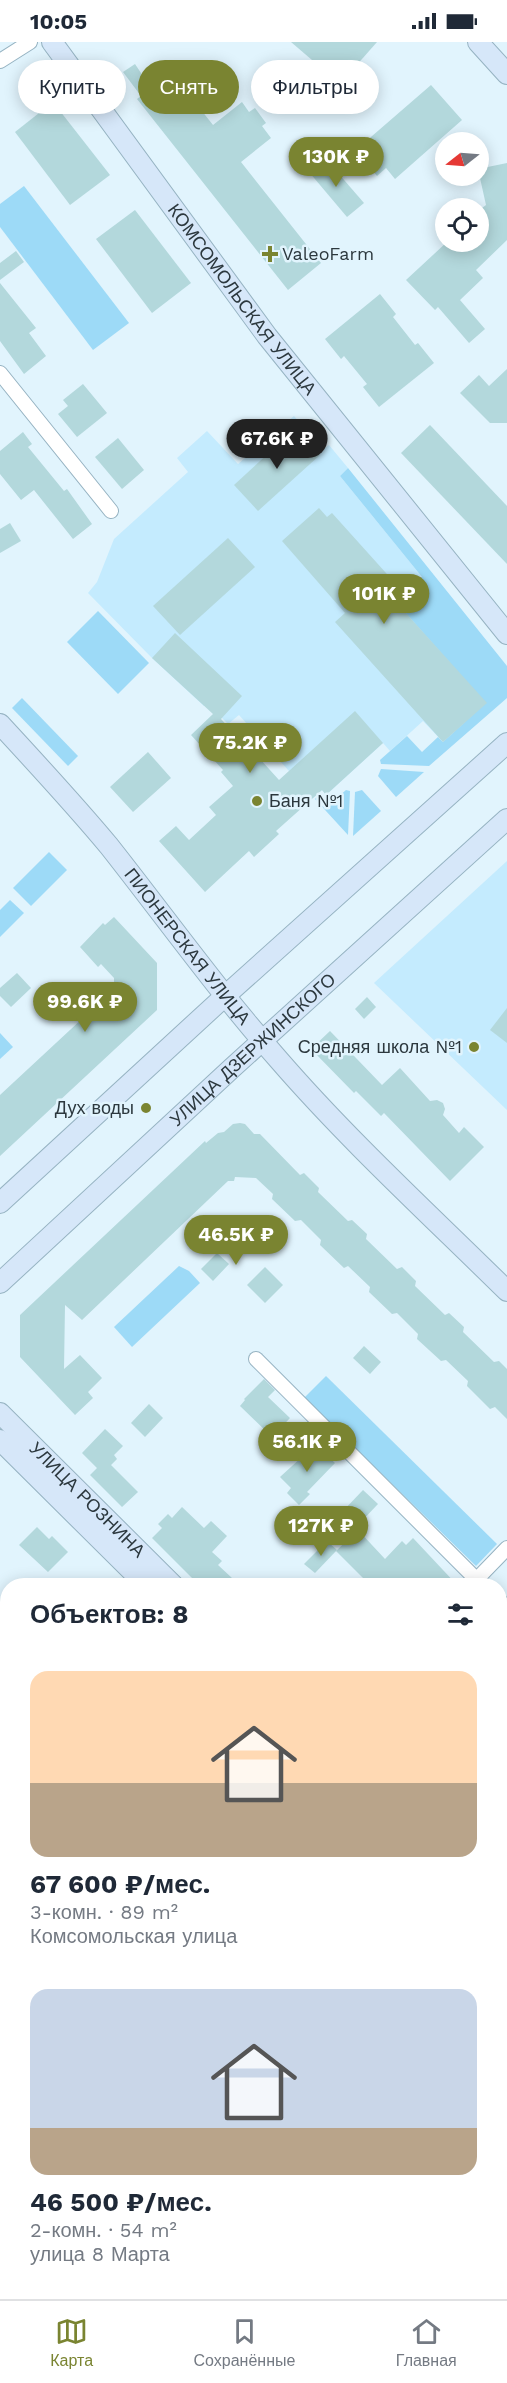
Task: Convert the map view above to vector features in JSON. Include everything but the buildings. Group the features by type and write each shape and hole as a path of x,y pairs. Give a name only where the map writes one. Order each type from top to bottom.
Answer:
{"main road":[{"name":"КОМСОМОЛЬСКАЯ УЛИЦА","path":"52,42 267,336 507,634"},
{"path":"478,42 507,74"},
{"name":"ПИОНЕРСКАЯ УЛИЦА","path":"0,724 102,838 262,1041 324,1110 507,1291"},
{"path":"0,1203 507,742"},
{"name":"УЛИЦА ДЗЕРЖИНСКОГО","path":"0,1283 507,819"},
{"name":"УЛИЦА РОЗНИНА","path":"0,1413 166,1578"},
{"name":"УЛИЦА РОЗНИНА","path":"0,1440 139,1578"}],"street":[{"path":"0,61 30,42"},
{"path":"0,373 111,511"},
{"path":"256,1359 476,1578"},
{"path":"483,1578 507,1548"}],"shaded area":[{"path":"24,186 129,323 93,350 0,227 0,204"},
{"path":"294,416 323,449 329,445 348,468 340,476 422,577 487,703 443,742 423,721 390,751 383,743 326,795 322,790 313,798 239,715 228,724 207,703 204,706 152,658 88,593 97,582 114,539 188,472 177,458 207,431 238,464"},
{"path":"348,468 507,666 507,698 429,766 381,764 380,760 407,736 422,752 438,737 443,742 486,703 395,601 422,577 340,476"},
{"path":"98,611 149,663 118,694 67,642"},
{"path":"22,698 78,756 68,766 12,708"},
{"path":"381,769 424,772 396,797 378,776"},
{"path":"346,790 350,791 348,835 315,799 318,796 328,806"},
{"path":"362,790 381,811 353,836 355,792"},
{"path":"49,852 67,870 31,906 13,888"},
{"name":"Средняя школа №1","path":"507,861 507,1110 374,983"},
{"path":"10,900 24,913 0,937 0,910"},
{"path":"0,1033 13,1047 0,1059"},
{"path":"179,1266 189,1271 200,1283 132,1347 114,1327"},
{"path":"326,1376 497,1544 476,1566 304,1398"}],"place":[{"name":"ValeoFarm","path":"270,254"},
{"name":"Баня №1","path":"257,801"},
{"name":"Средняя школа №1","path":"474,1047"},
{"name":"Дух воды","path":"146,1108"}]}
